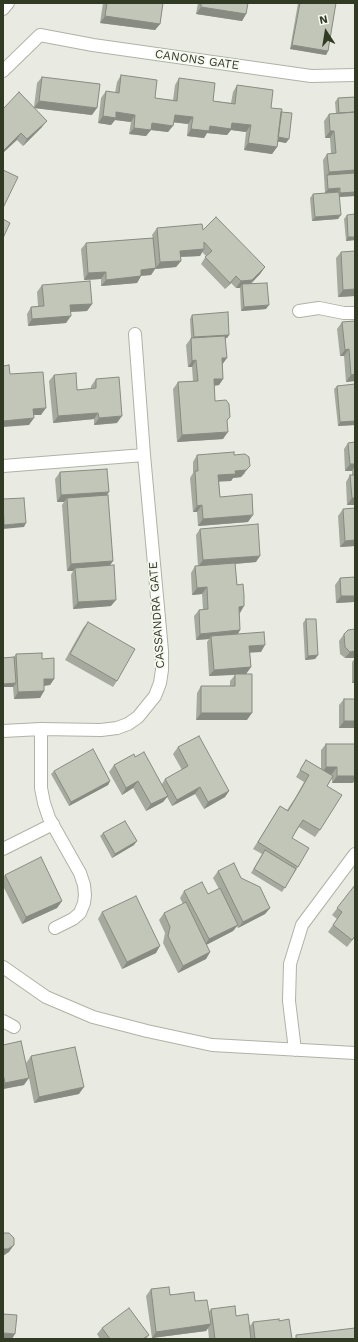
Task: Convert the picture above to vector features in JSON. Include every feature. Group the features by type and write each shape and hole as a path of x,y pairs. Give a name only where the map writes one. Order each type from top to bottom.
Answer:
{"street":[{"path":"3,9 8,3"},
{"name":"CANONS GATE","path":"3,70 40,35 101,46 311,76 355,75"},
{"path":"299,311 319,308 344,313 355,313"},
{"name":"CASSANDRA GATE","path":"3,731 41,729 101,730 117,728 128,724 138,717 155,696 160,683 162,651 144,455 135,334"},
{"path":"3,466 144,455"},
{"path":"41,729 41,788 44,803 52,824 80,873 84,885 84,903 80,913 73,919 55,928"},
{"path":"3,849 52,824"},
{"path":"295,1050 289,1001 290,964 302,925 355,854"},
{"path":"3,967 46,997 93,1017 147,1032 212,1045 355,1053"},
{"path":"3,1021 14,1027"}],"building":[{"path":"107,3 163,3 160,24 105,16"},
{"path":"201,3 248,3 246,14 201,7"},
{"path":"300,3 336,3 328,51 292,45"},
{"path":"121,75 157,80 155,98 177,101 179,78 215,83 213,101 235,104 237,85 273,90 271,108 282,109 277,147 248,143 251,125 232,123 231,129 210,126 209,131 191,129 193,117 175,115 173,126 152,123 151,130 134,128 135,115 116,112 116,118 103,116 106,91 119,93"},
{"path":"42,77 100,84 97,108 39,101"},
{"path":"19,92 47,121 27,139 21,133 3,151 3,109"},
{"path":"355,97 355,112 339,113 338,98"},
{"path":"281,112 292,113 289,139 278,137"},
{"path":"355,112 355,170 329,172 327,154 336,153 334,131 330,131 329,114"},
{"path":"3,170 18,177 3,208"},
{"path":"355,173 355,192 340,193 340,188 328,189 327,175"},
{"path":"339,192 341,215 315,217 313,194"},
{"path":"355,214 355,237 348,237 347,215"},
{"path":"216,217 265,267 252,280 241,281 236,276 230,283 205,257 212,251 204,242 204,249 180,251 181,261 160,262 157,228 202,224 203,230"},
{"path":"3,219 10,223 3,238"},
{"path":"153,238 156,268 141,270 141,276 106,280 106,272 88,273 86,243"},
{"path":"355,251 355,289 343,290 341,252"},
{"path":"90,281 92,304 70,305 71,316 32,319 31,307 44,306 42,285"},
{"path":"267,283 269,305 244,307 242,284"},
{"path":"228,312 229,335 194,337 192,315"},
{"path":"355,321 355,374 351,375 349,349 345,350 342,322"},
{"path":"225,336 227,358 222,358 223,379 214,379 215,401 226,400 229,404 230,417 227,420 228,432 182,435 178,382 198,381 196,360 192,361 191,338"},
{"path":"9,365 10,374 43,372 46,408 33,409 34,418 3,421 3,366"},
{"path":"76,373 77,390 96,388 96,379 119,377 122,416 99,418 98,413 58,416 54,375"},
{"path":"355,384 355,421 340,422 337,386"},
{"path":"355,442 355,464 350,464 348,443"},
{"path":"234,452 234,455 245,454 249,457 250,466 246,470 235,471 236,474 218,475 220,497 252,494 253,515 203,519 202,505 197,506 195,471 198,471 197,455"},
{"path":"107,469 109,492 61,495 60,472"},
{"path":"350,475 355,475 355,498 352,498"},
{"path":"108,495 113,561 71,564 67,498"},
{"path":"24,498 26,523 4,525 3,499"},
{"path":"355,508 355,540 345,541 343,509"},
{"path":"258,524 260,556 203,560 200,529"},
{"path":"235,563 237,585 243,584 244,595 244,606 239,607 240,630 200,634 199,610 208,609 207,587 197,588 195,566"},
{"path":"114,565 116,600 78,602 75,568"},
{"path":"355,577 355,596 341,596 340,578"},
{"path":"306,619 316,619 318,655 308,656"},
{"path":"88,622 135,649 117,681 70,654"},
{"path":"355,629 355,651 350,652 345,647 344,634 348,630"},
{"path":"264,632 265,645 249,646 251,667 214,670 211,636"},
{"path":"42,653 42,659 54,658 54,679 44,679 44,691 18,692 16,654"},
{"path":"14,657 16,683 3,684 3,658"},
{"path":"235,674 252,674 252,713 201,713 201,686 235,686"},
{"path":"344,699 355,699 355,721 344,721"},
{"path":"199,736 229,791 208,802 200,787 177,800 165,779 188,766 178,747"},
{"path":"326,744 355,744 355,776 337,776 337,767 326,767"},
{"path":"93,749 110,781 71,802 54,771"},
{"path":"144,752 168,796 151,804 138,781 126,788 114,765 134,754 135,757"},
{"path":"306,760 333,776 327,786 342,795 320,830 303,820 297,829 292,838 309,848 298,867 258,842 280,806 288,811 300,791 309,775 300,770"},
{"path":"125,821 137,841 115,854 103,833"},
{"path":"265,850 296,869 285,888 254,869"},
{"path":"41,857 62,901 26,917 5,875"},
{"path":"234,863 241,878 260,887 270,908 243,922 218,871"},
{"path":"202,882 208,894 220,888 238,925 209,939 184,891"},
{"path":"355,885 355,936 352,940 333,925 342,912 337,908"},
{"path":"136,896 160,946 127,962 102,912"},
{"path":"186,902 210,952 183,966 168,936 170,927 164,913"},
{"path":"21,1041 29,1078 5,1083 3,1074 3,1045"},
{"path":"75,1047 84,1087 39,1097 31,1056"},
{"path":"3,1233 9,1233 14,1238 14,1245 8,1249 3,1249"},
{"path":"169,1287 170,1295 194,1292 195,1301 207,1300 211,1324 156,1332 151,1289"},
{"path":"235,1306 236,1316 248,1314 251,1339 215,1339 211,1309"},
{"path":"129,1308 149,1335 143,1339 110,1339 102,1328"},
{"path":"3,1314 17,1315 15,1334 3,1333"},
{"path":"279,1319 279,1321 289,1319 292,1339 255,1339 253,1322"},
{"path":"355,1328 355,1339 296,1339 296,1335"}]}
